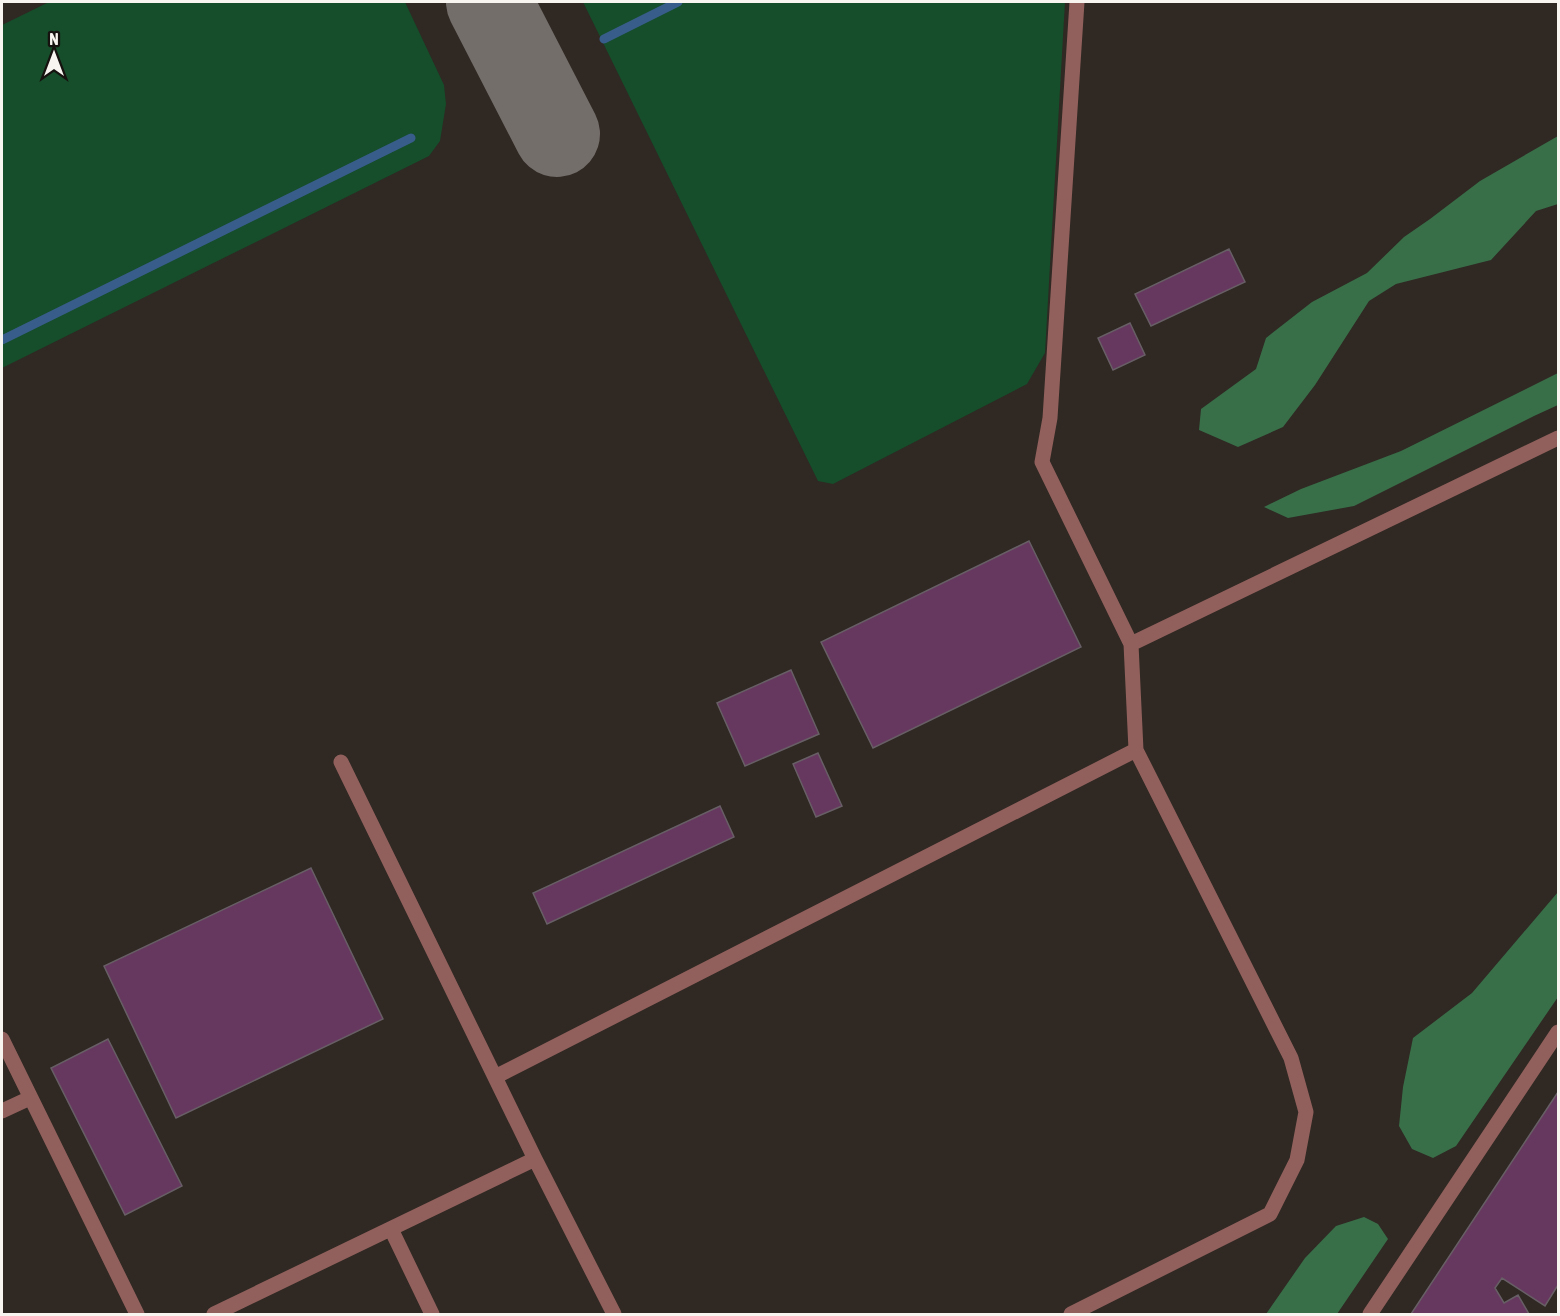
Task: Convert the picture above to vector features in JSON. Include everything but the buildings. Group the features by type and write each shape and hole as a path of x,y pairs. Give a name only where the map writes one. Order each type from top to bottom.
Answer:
{"lane":[{"path":"1071,1314 1270,1214 1297,1160 1306,1112 1291,1058 1136,750 1131,644 1042,462 1050,418 1077,2"},
{"path":"1131,644 1558,438"},
{"path":"495,1077 1136,750"},
{"path":"341,762 535,1159 614,1314"},
{"path":"1370,1314 1558,1032"},
{"path":"2,1040 137,1314"},
{"path":"2,1111 30,1098"},
{"path":"214,1314 535,1159"},
{"path":"391,1229 432,1314"}],"green space":[{"path":"49,2 405,2 444,85 446,104 440,141 429,156 2,368 2,25"},
{"path":"583,2 1065,2 1045,353 1027,384 833,484 818,481"},
{"path":"1558,136 1558,204 1536,211 1491,260 1396,284 1369,301 1315,385 1283,427 1238,447 1199,430 1201,409 1256,369 1266,338 1312,302 1367,273 1404,237 1480,181"},
{"path":"1558,373 1558,405 1354,506 1288,518 1264,507 1301,489 1401,451"},
{"path":"1558,892 1558,997 1456,1146 1433,1158 1412,1149 1399,1126 1403,1087 1413,1038 1472,993"},
{"path":"1364,1217 1378,1224 1388,1239 1337,1314 1266,1314 1305,1258 1336,1226"}],"waterway":[{"path":"604,39 678,2"},
{"path":"2,340 411,138"}],"taxiway":[{"path":"489,2 557,134"}]}
